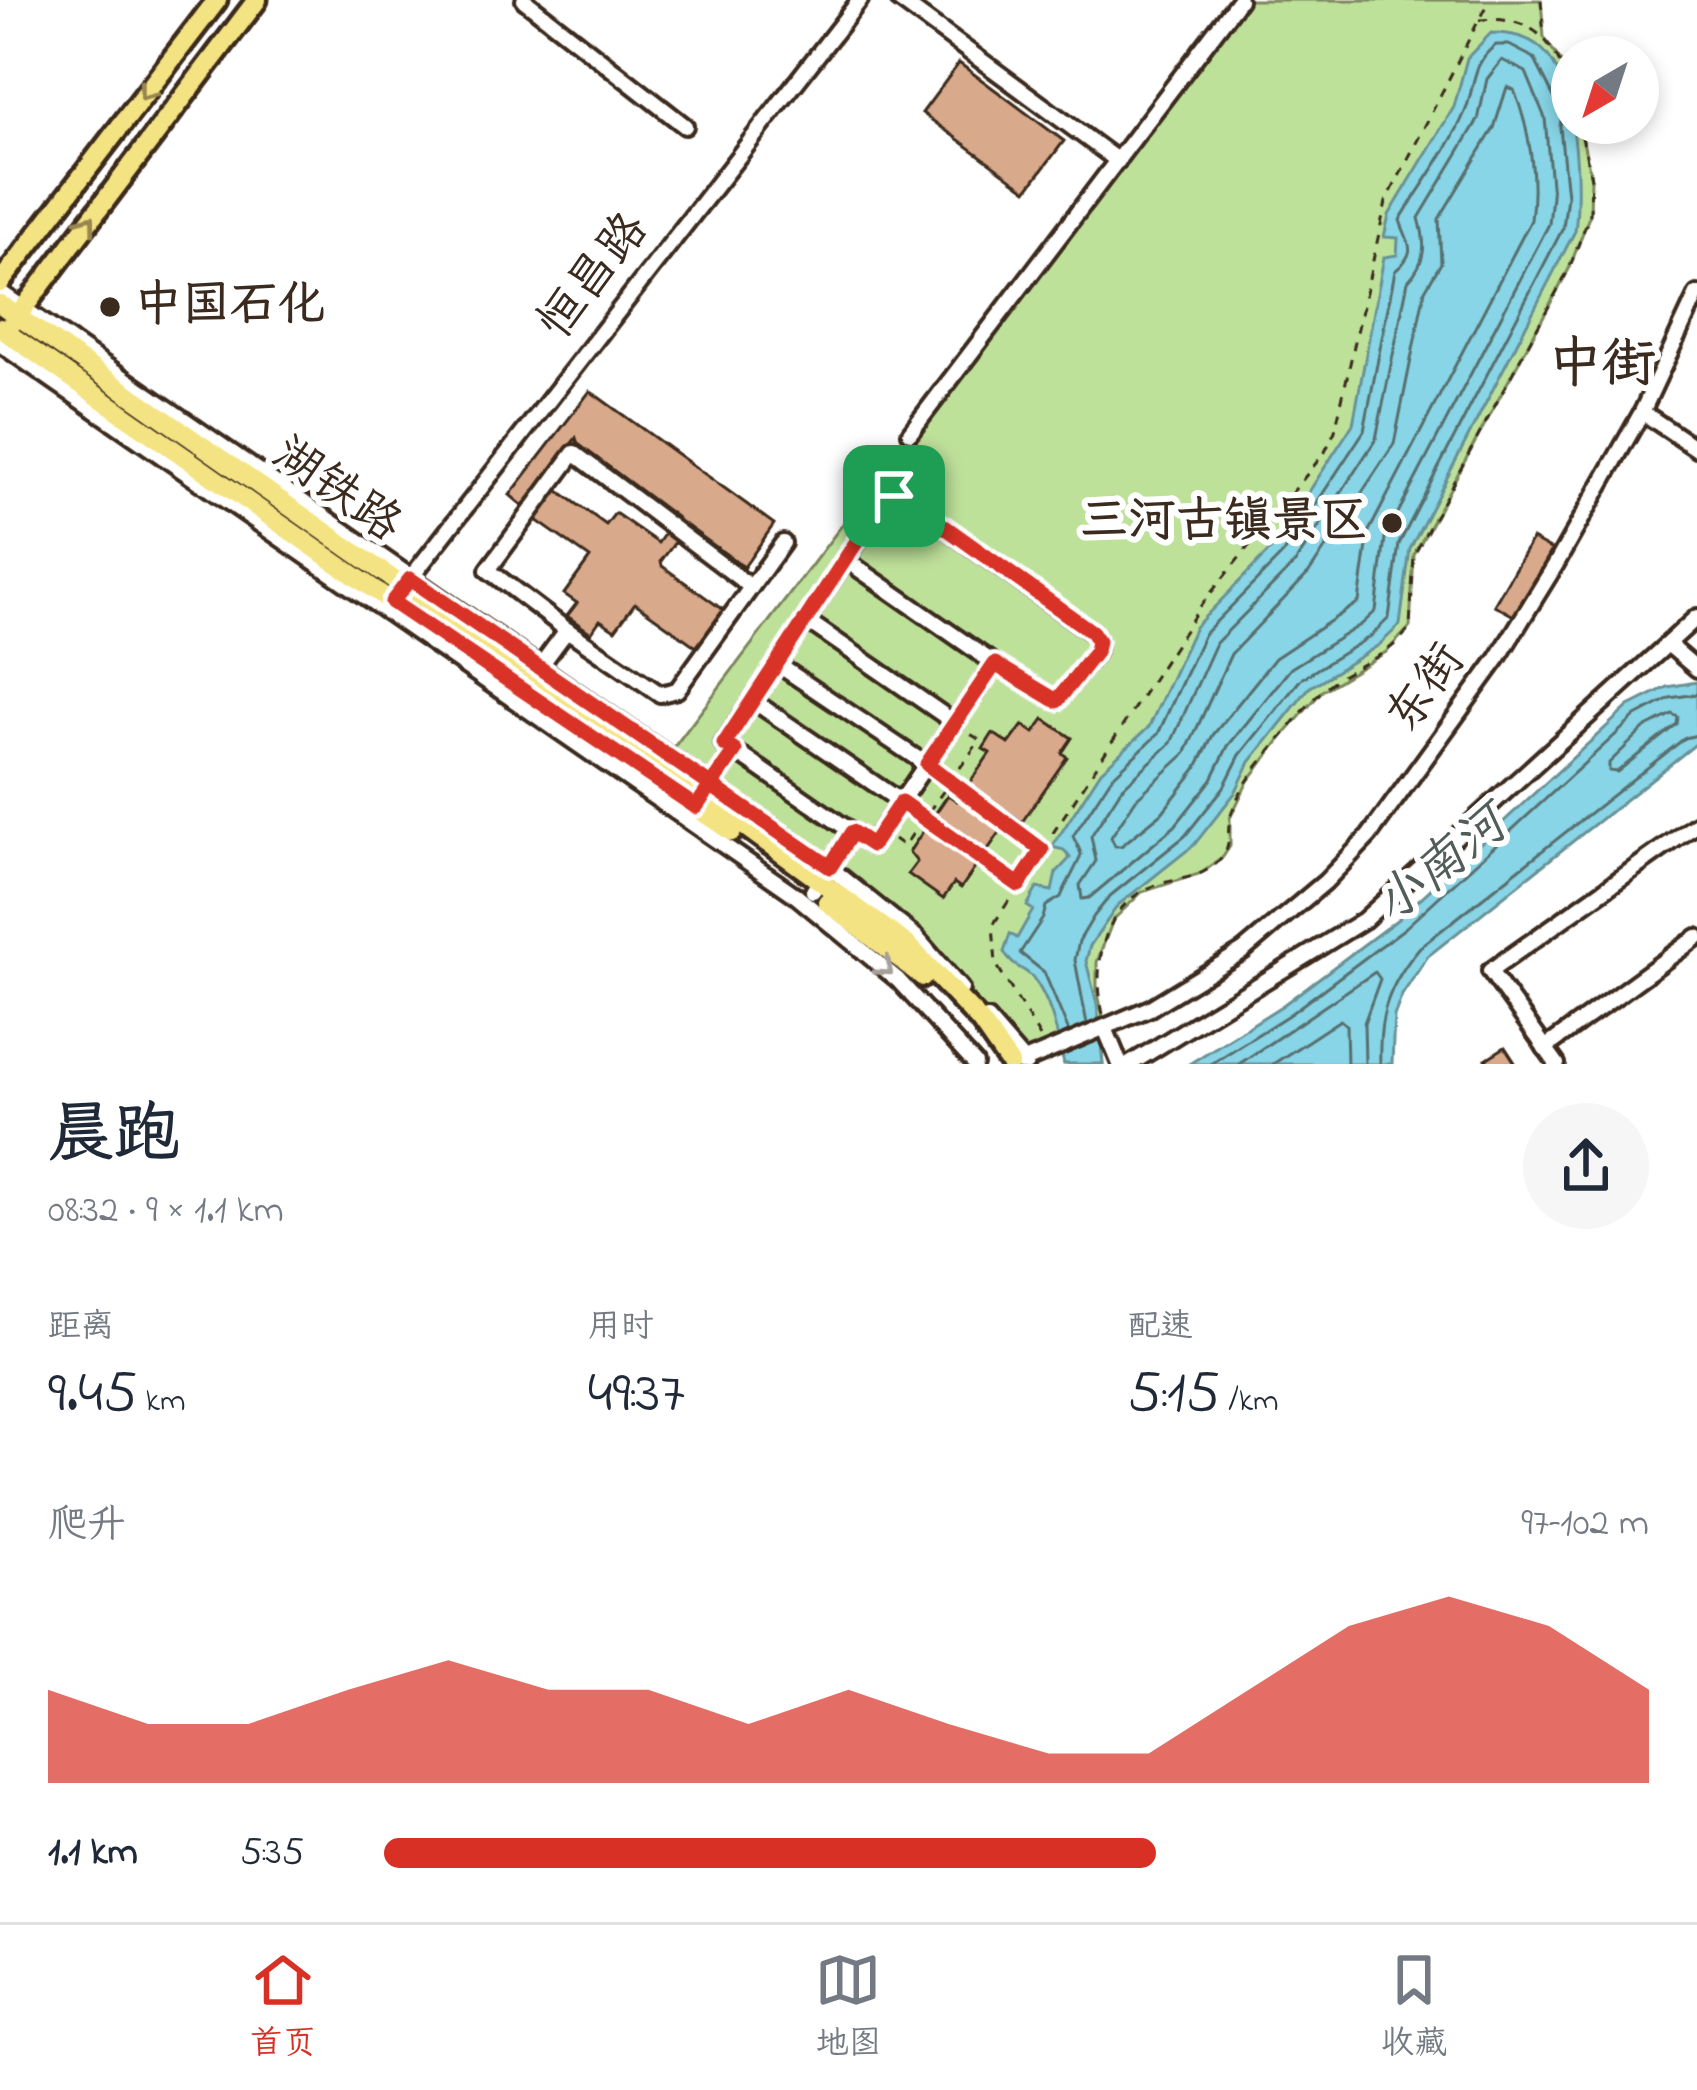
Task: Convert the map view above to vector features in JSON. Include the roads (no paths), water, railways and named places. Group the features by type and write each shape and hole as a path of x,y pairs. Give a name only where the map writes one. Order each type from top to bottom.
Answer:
{"main road":[{"path":"0,288 217,0"},
{"path":"8,328 257,0"},
{"name":"湖铁路","path":"0,304 8,328 402,589 821,880 908,945 1020,1063"},
{"name":"湖铁路","path":"402,589 536,672 703,796"},
{"name":"湖铁路","path":"821,880 916,970 998,1064"}],"street":[{"path":"524,0 685,126"},
{"name":"恒昌路","path":"402,589 860,0"},
{"path":"899,0 1118,161"},
{"path":"910,433 1239,0"},
{"path":"0,288 8,328 794,894 898,980 975,1064"},
{"name":"东街","path":"1020,1063 1150,1008 1243,951 1325,882 1369,836 1498,658 1642,412 1697,293"},
{"path":"1642,412 1697,449"},
{"path":"751,587 574,453 488,570 660,694 677,691 783,543"},
{"path":"846,560 995,664 1057,701 1096,651 1098,641 1092,632 903,497 886,500 752,700 724,744 872,845 995,664"},
{"path":"1130,1064 1364,920 1697,617"},
{"path":"806,620 955,723"},
{"path":"536,672 567,630"},
{"path":"1669,645 1697,669"},
{"path":"777,664 927,764"},
{"path":"752,700 901,802"},
{"path":"735,751 703,796 821,880 852,832"},
{"path":"1557,1064 1490,971 1697,824"},
{"path":"1545,1048 1697,937"},
{"path":"1106,1028 1120,1064"}],"water":[{"path":"1491,33 1519,36 1538,45 1551,61 1551,144 1575,144 1575,231 1410,549 1400,625 1379,645 1309,688 1250,762 1235,793 1194,845 1118,905 1090,946 1086,961 1097,1004 1103,1064 1064,1064 1045,997 1030,974 1004,952 1010,934 1017,938 1033,910 1027,906 1037,888 1052,891 1056,873 1070,858 1064,850 1052,847 1101,771 1149,727 1195,627 1273,547 1353,424 1384,257 1397,255 1398,238 1384,237 1389,215 1454,107 1467,58"},
{"path":"1697,682 1697,743 1428,956 1394,1016 1392,1064 1189,1064 1283,1005 1398,919 1629,706 1667,687"}],"place":[{"name":"中国石化","path":"110,307"},
{"name":"三河古镇景区","path":"1392,523"}],"district":[{"name":"中街","path":"1602,367"}],"water label":[{"name":"小南河","path":"1442,867"}]}
